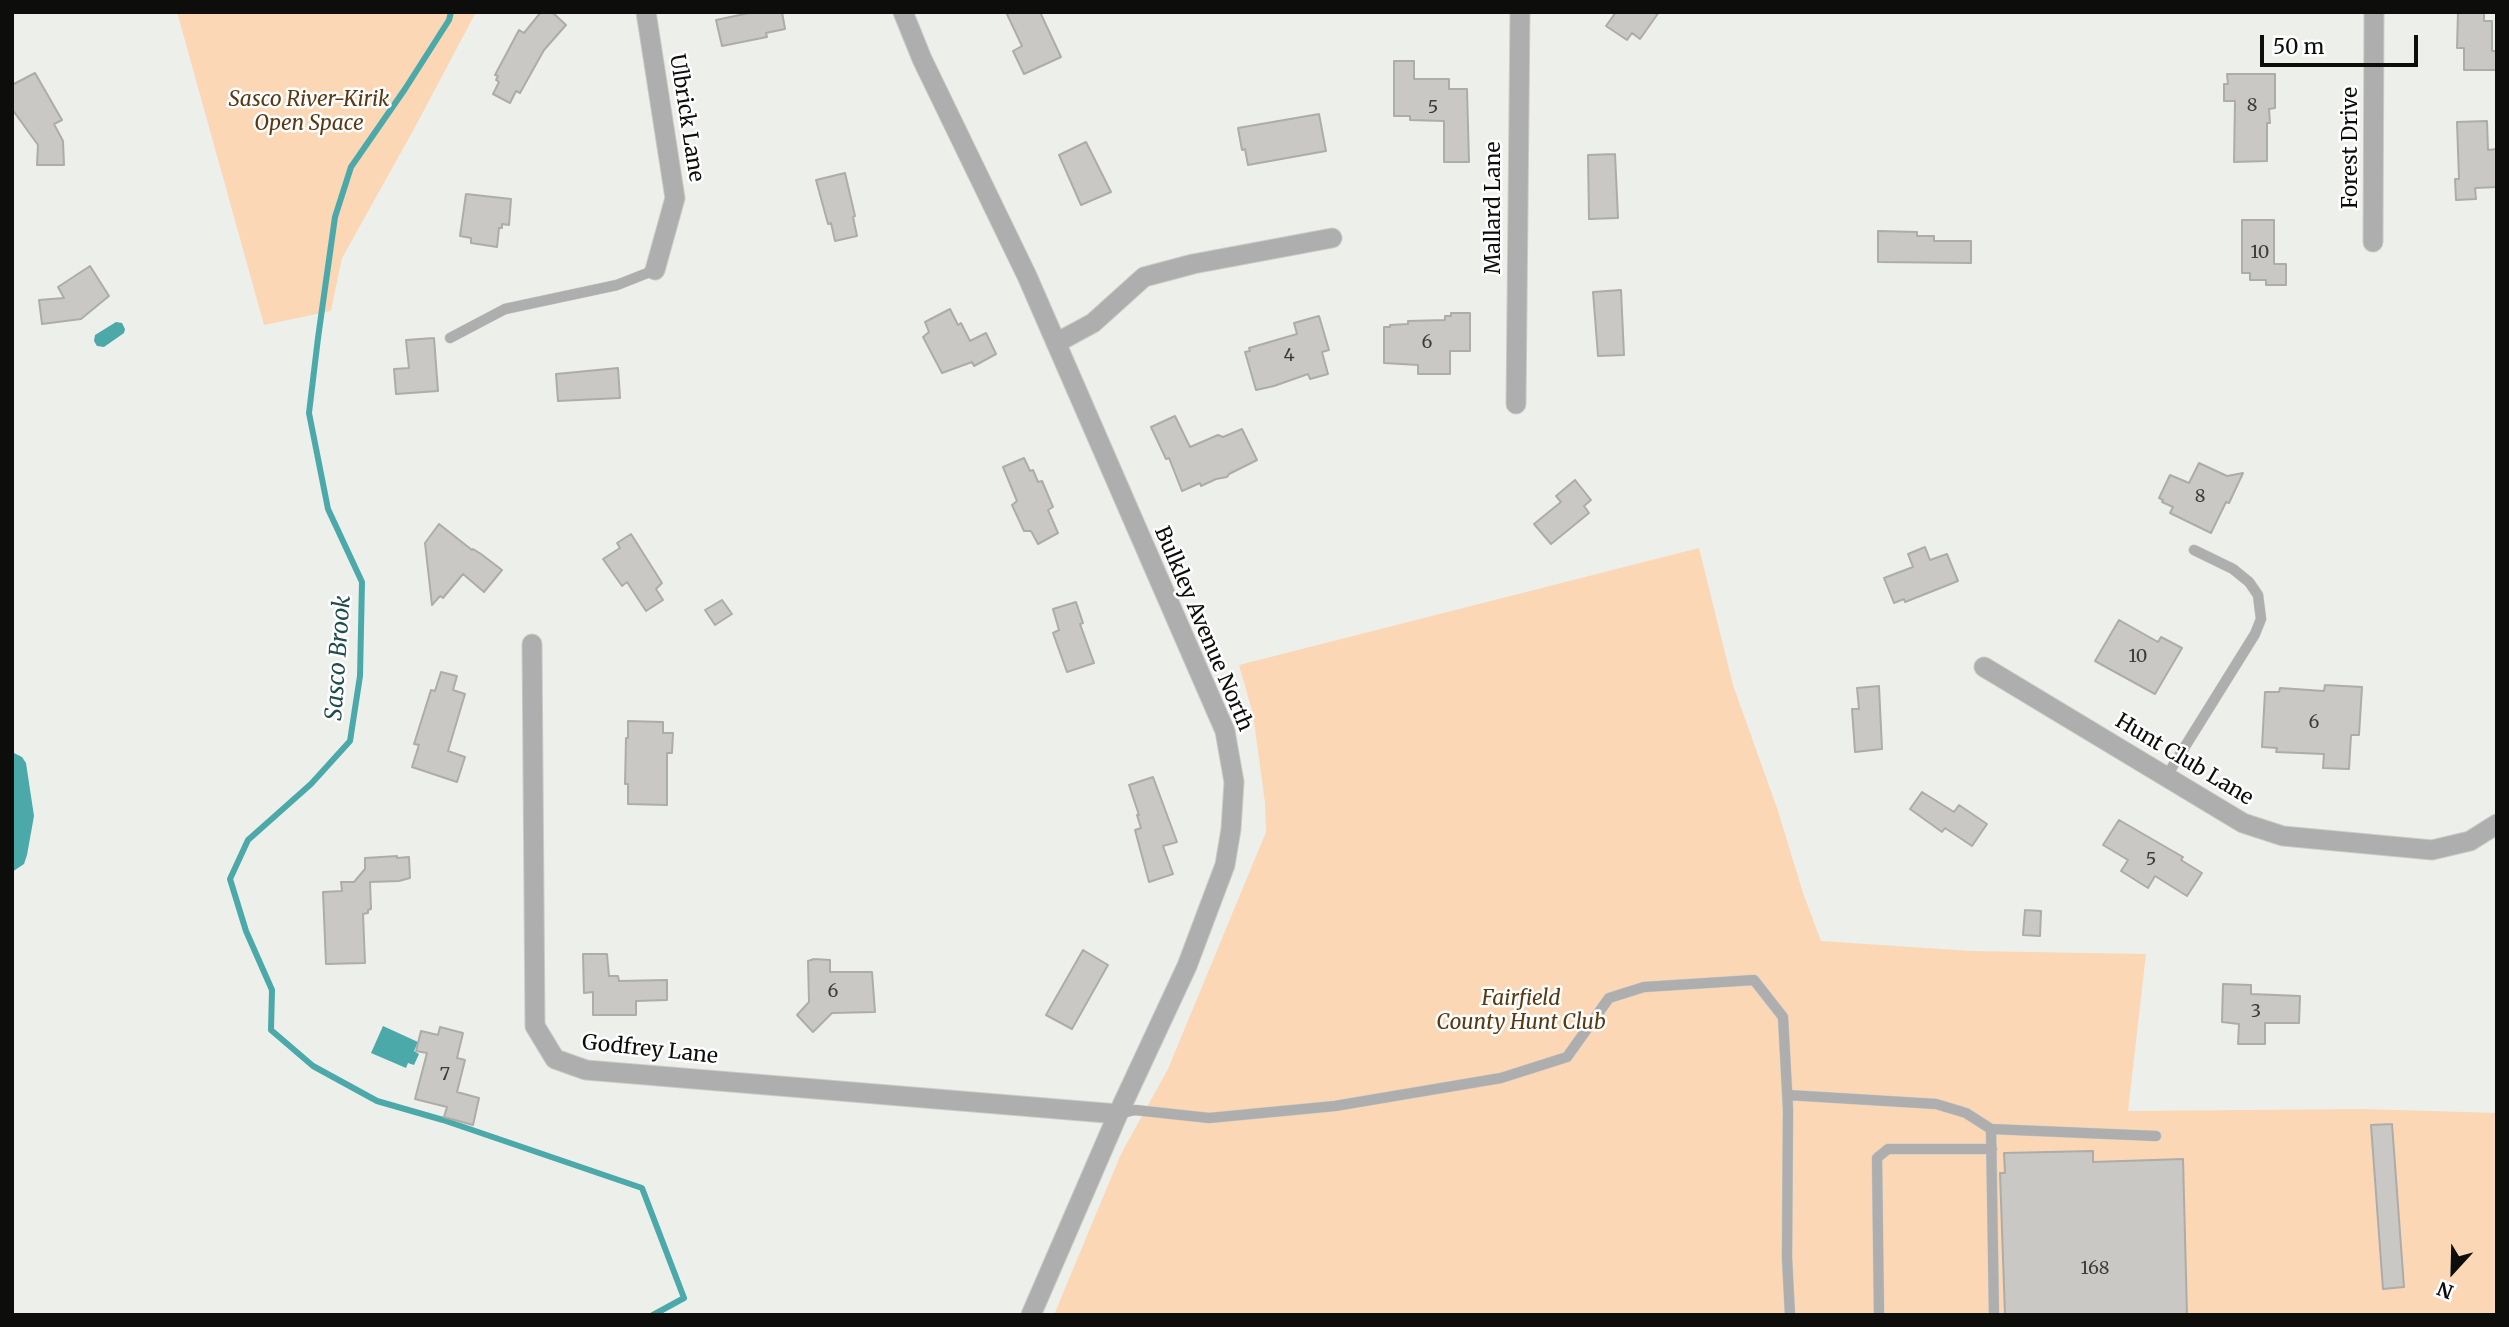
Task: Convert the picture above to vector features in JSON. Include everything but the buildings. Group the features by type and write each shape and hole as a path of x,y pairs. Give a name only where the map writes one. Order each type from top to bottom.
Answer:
{"street":[{"name":"Ulbrick Lane","path":"646,12 675,198 655,270"},
{"name":"Bulkley Avenue North","path":"904,12 922,59 1027,276 1225,731 1234,782 1225,865 1187,965 1118,1114 1031,1315"},
{"name":"Mallard Lane","path":"1516,404 1520,12"},
{"name":"Forest Drive","path":"2373,242 2374,12"},
{"path":"1056,343 1093,323 1144,276 1332,238"},
{"name":"Godfrey Lane","path":"532,644 535,1026 555,1059 586,1070 1118,1114"},
{"name":"Hunt Club Lane","path":"1984,667 2243,823 2283,836 2432,850 2470,841 2497,824"}],"lane":[{"path":"450,338 505,309 617,285 655,270"},
{"path":"2166,776 2255,634 2261,619 2258,595 2249,582 2233,569 2194,550"},
{"path":"1118,1114 1135,1110 1209,1118 1335,1106 1501,1078 1567,1057 1609,998 1644,987 1754,980 1783,1017 1788,1095 1787,1258 1790,1315"},
{"path":"1788,1095 1936,1104 1966,1113 1991,1129 2156,1136"},
{"path":"1991,1129 1994,1315"},
{"path":"1880,1315 1877,1158 1888,1149 1992,1149"}],"green space":[{"name":"Sasco River-Kirik Open Space","path":"177,12 476,12 342,258 331,311 264,325"},
{"name":"Fairfield County Hunt Club","path":"1699,548 1733,685 1821,941 1971,951 2146,954 2128,1111 2363,1109 2497,1113 2497,1315 1054,1315 1121,1154 1168,1069 1266,832 1265,803 1253,714 1239,665"}],"water":[{"path":"116,322 122,323 124,333 104,347 97,346 95,335"},
{"path":"12,752 22,757 26,763 34,816 24,864 12,872"},
{"path":"383,1026 418,1042 414,1051 419,1054 414,1065 408,1063 406,1068 371,1053"}],"waterway":[{"name":"Sasco Brook","path":"451,12 449,20 405,89 351,167 335,217 318,338 309,413 328,509 362,582 360,676 350,741 311,784 248,840 230,879 246,931 272,990 271,1030 313,1066 377,1101 443,1120 642,1188 684,1298 653,1315"}]}
